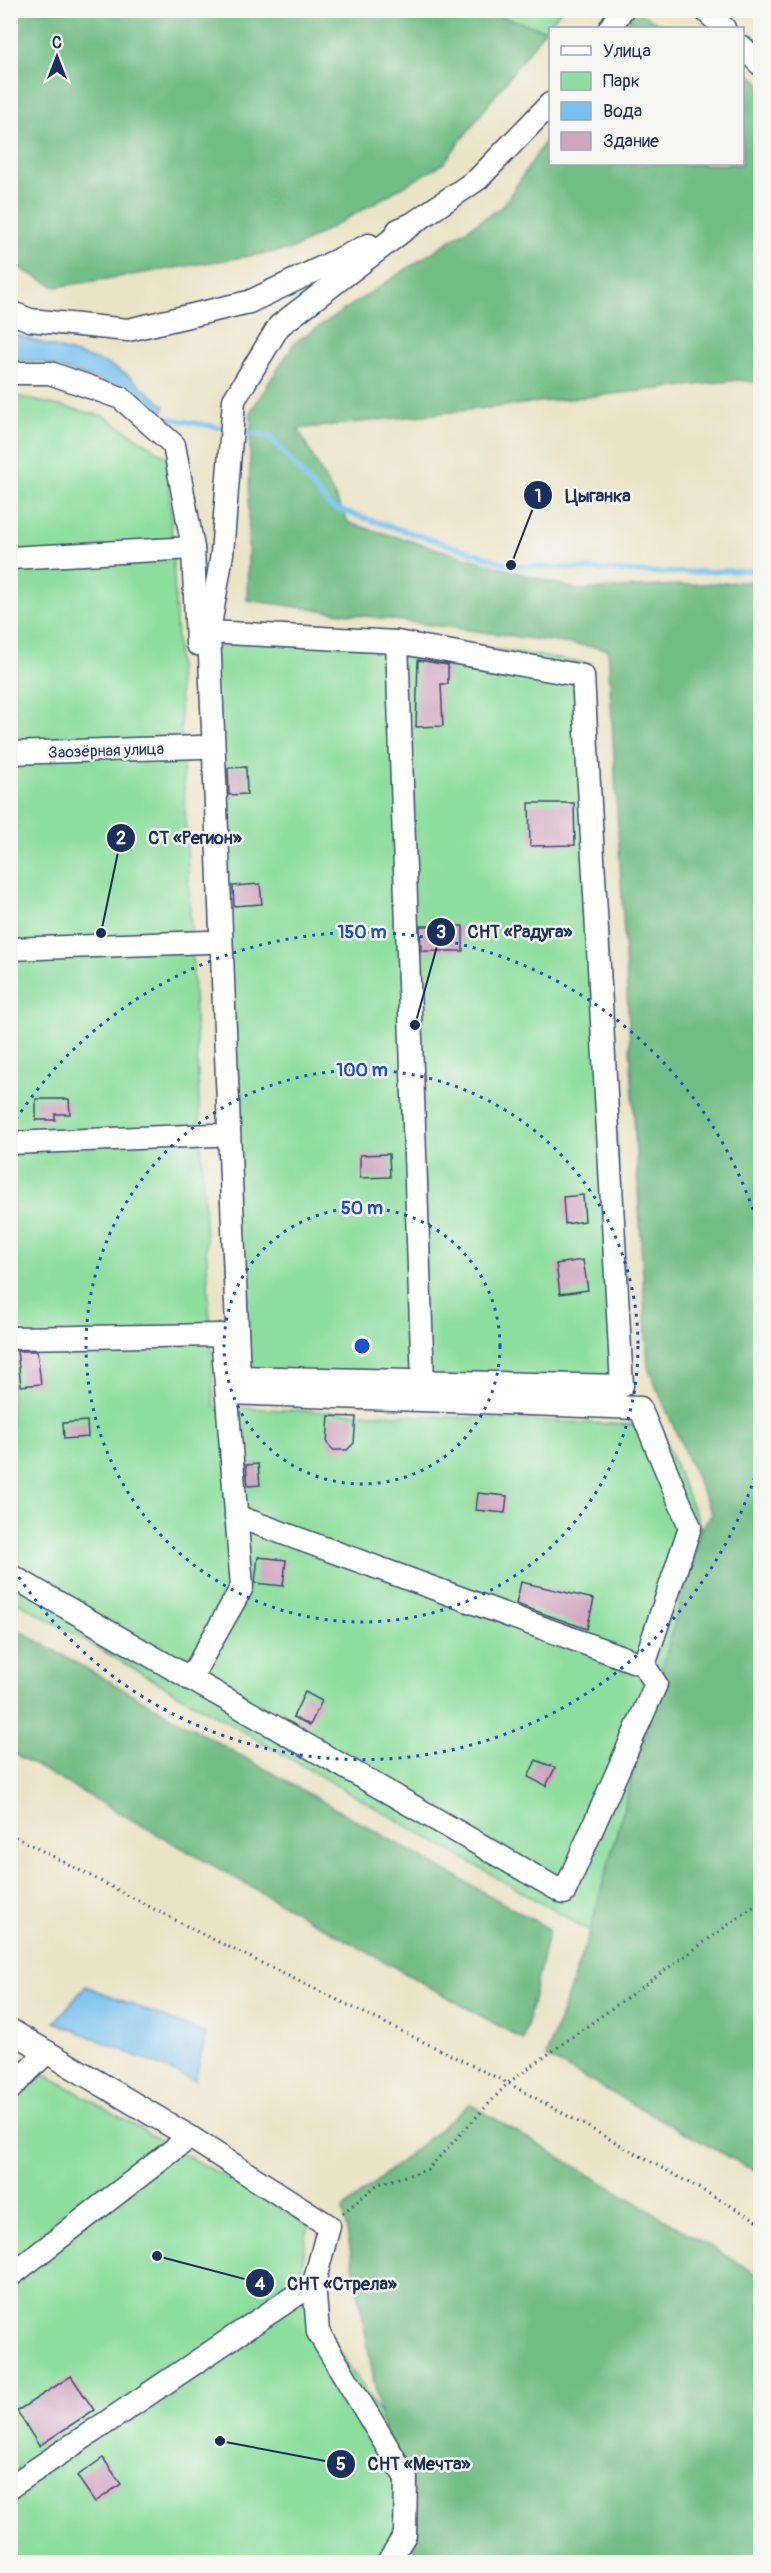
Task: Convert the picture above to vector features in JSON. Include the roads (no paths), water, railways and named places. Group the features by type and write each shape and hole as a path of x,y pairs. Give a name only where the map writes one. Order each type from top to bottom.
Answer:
{"street":[{"path":"611,27 622,10"},
{"path":"705,10 723,27"},
{"path":"744,49 760,64"},
{"path":"209,632 397,642 583,676 622,1386 239,1377 209,632 222,554 234,400 279,326 412,224 478,179 549,105"},
{"path":"10,312 30,320 128,330 249,302 412,224"},
{"path":"10,374 50,373 121,398 174,445 193,548 222,1335 242,1587 190,1679"},
{"path":"10,558 193,548"},
{"path":"397,642 423,1382"},
{"name":"Заозёрная улица","path":"10,753 201,747"},
{"path":"10,949 208,942"},
{"path":"10,1143 215,1135"},
{"path":"10,1338 222,1335"},
{"path":"227,1393 640,1408 690,1527 644,1665"},
{"path":"10,1575 564,1893 656,1684 644,1665 237,1516"},
{"path":"10,2030 190,2137 329,2226 314,2283 318,2332 406,2478 405,2535 388,2562"},
{"path":"10,2089 47,2052"},
{"path":"10,2276 190,2137"},
{"path":"10,2487 314,2283"}],"water":[{"path":"10,333 105,363 126,374 165,406 161,417 149,413 125,389 42,362 11,359"},
{"path":"86,1986 206,2034 195,2081 55,2022"}],"waterway":[{"path":"156,412 161,417 228,429"},
{"path":"237,431 270,437 330,507 511,565 660,573 760,570"}],"place":[{"name":"Цыганка","path":"511,565"},
{"name":"СТ «Регион»","path":"101,933"},
{"name":"СНТ «Радуга»","path":"415,1025"},
{"name":"СНТ «Стрела»","path":"157,2256"},
{"name":"СНТ «Мечта»","path":"220,2441"}]}
